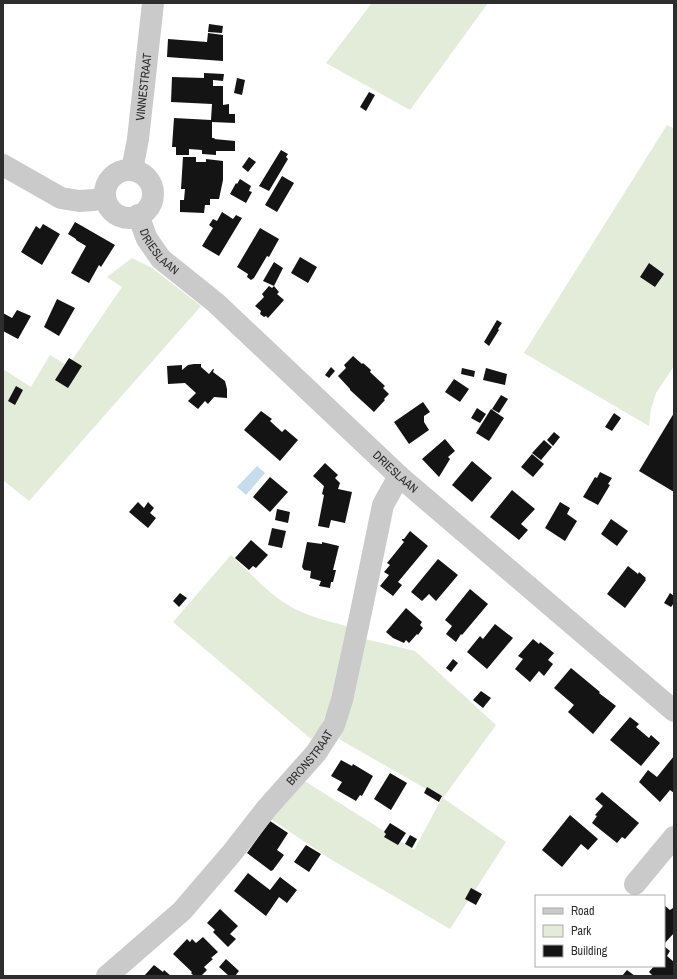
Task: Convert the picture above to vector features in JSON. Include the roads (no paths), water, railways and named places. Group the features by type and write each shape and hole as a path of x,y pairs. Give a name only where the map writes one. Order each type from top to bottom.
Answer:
{"street":[{"name":"VINNESTRAAT","path":"132,170 138,140 153,3"},
{"path":"3,165 61,198 79,201 94,200 105,197"},
{"path":"125,170 132,170 143,175 151,185 151,203 148,208 138,215 132,217 120,216 110,208 107,203 105,190 112,177 125,170"},
{"name":"DRIESLAAN","path":"138,215 147,239 161,259 216,303 399,476 674,711"},
{"name":"BRONSTRAAT","path":"107,976 182,911 231,854 267,808 316,753 334,725 347,678 383,505 399,476"},
{"path":"635,884 674,837"}],"water":[{"path":"257,466 265,473 246,495 237,487"}]}
